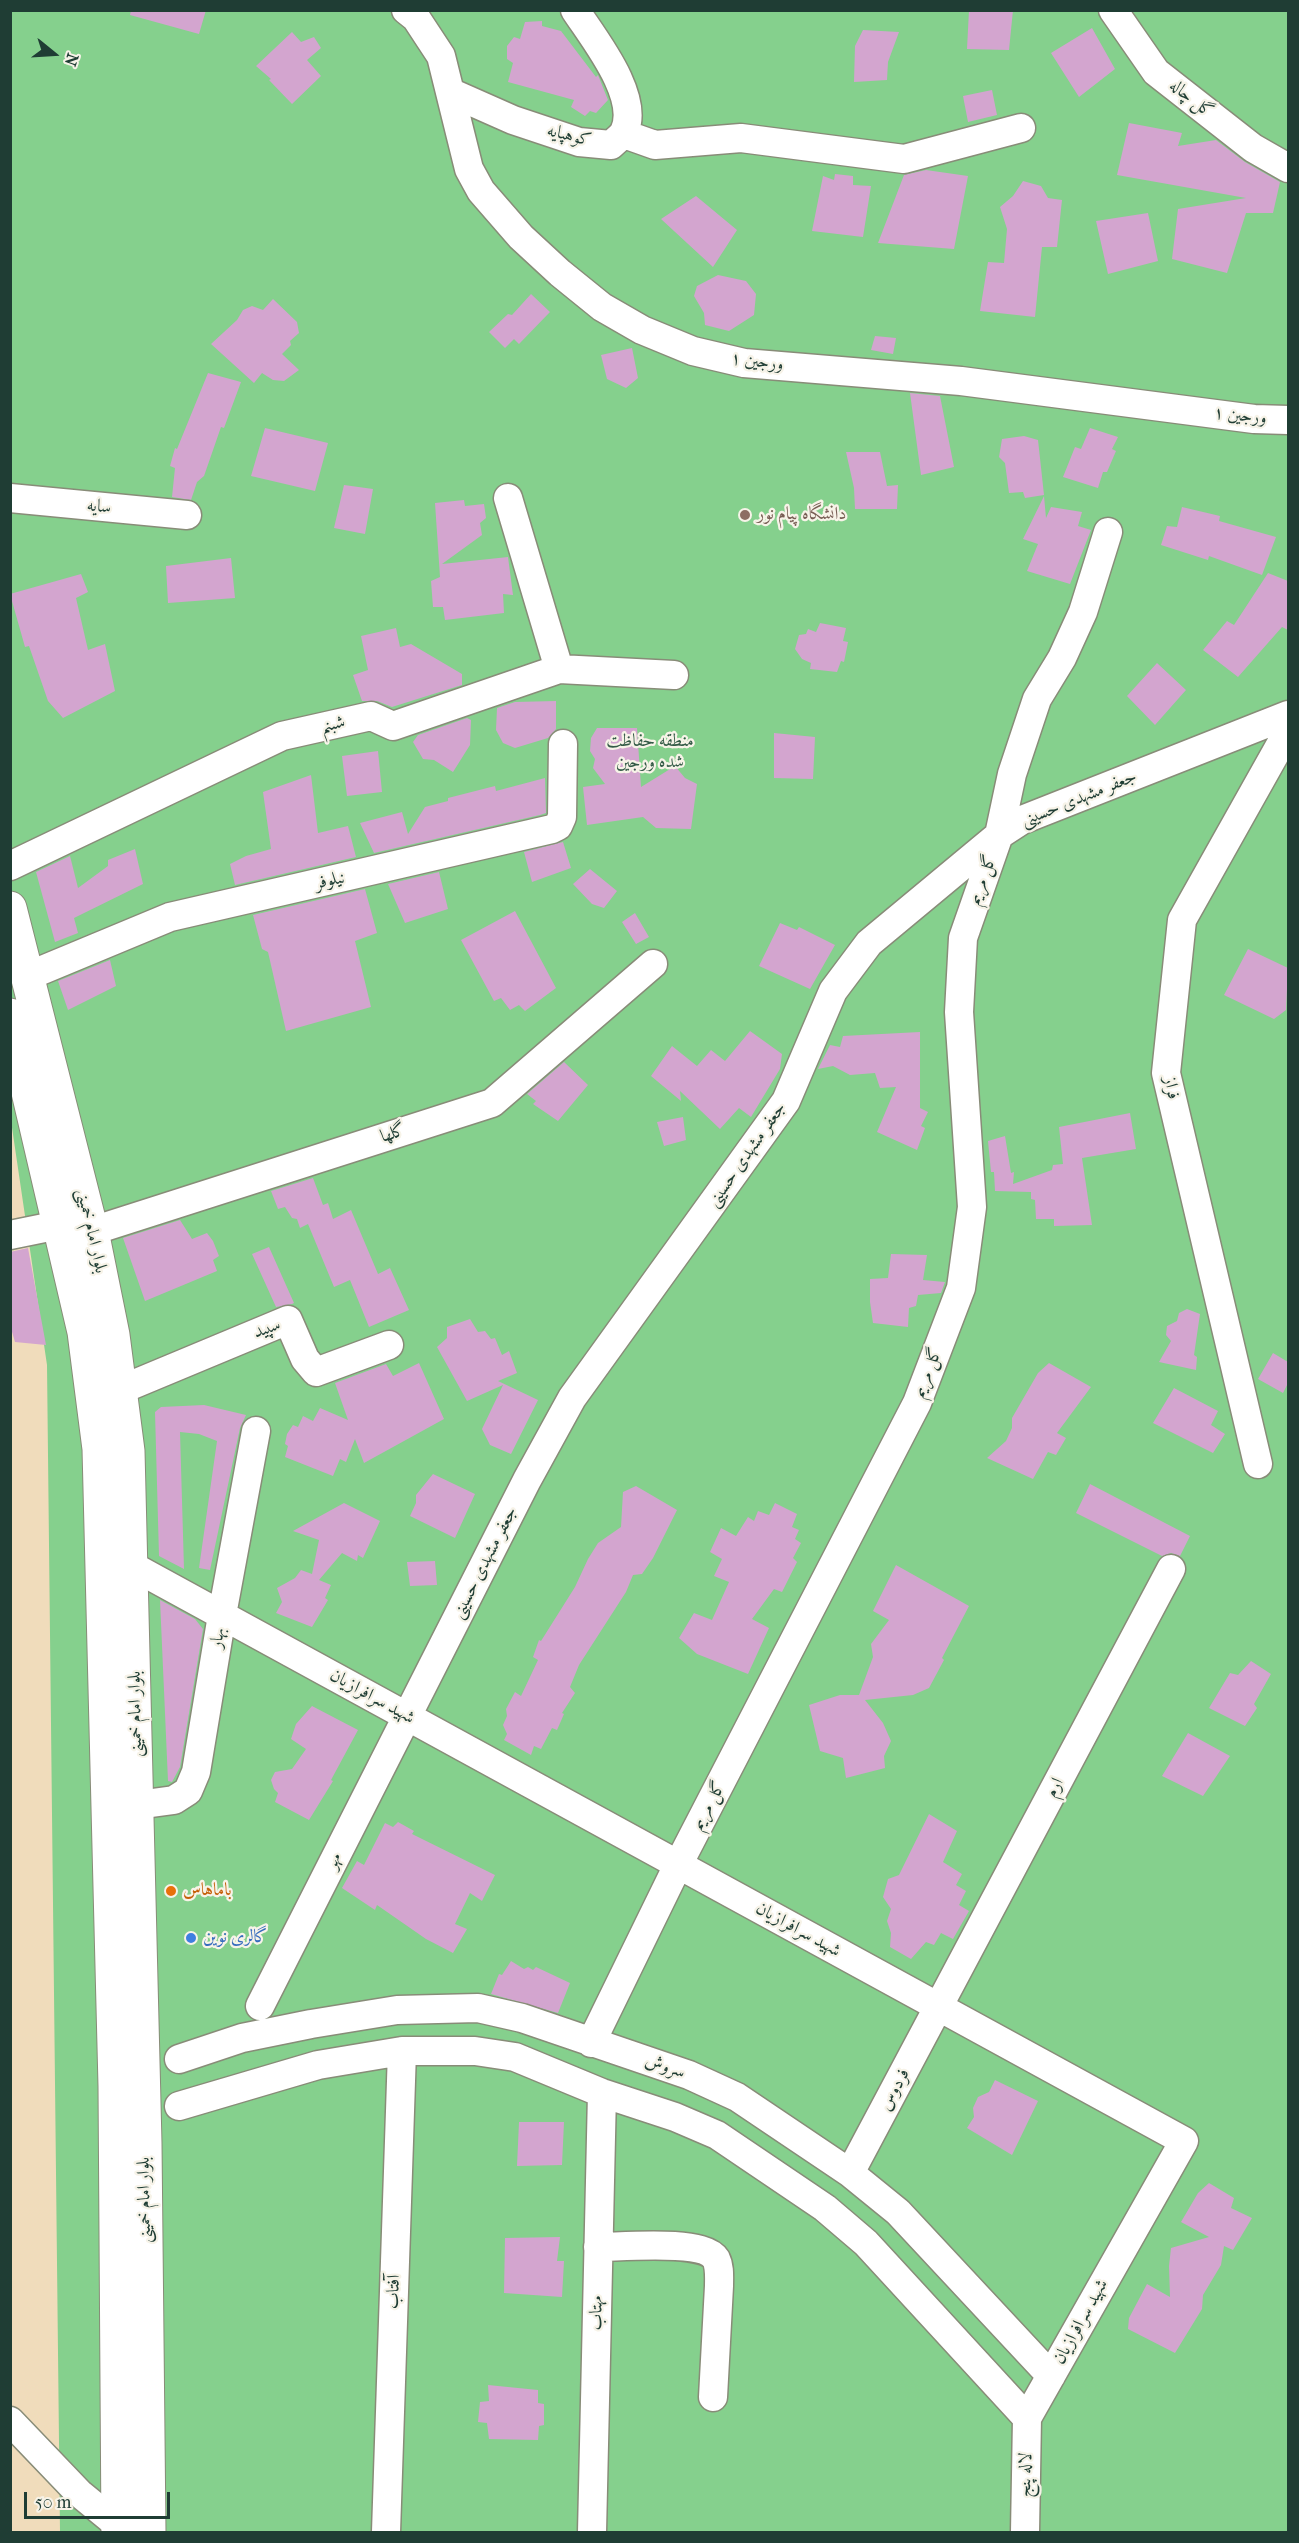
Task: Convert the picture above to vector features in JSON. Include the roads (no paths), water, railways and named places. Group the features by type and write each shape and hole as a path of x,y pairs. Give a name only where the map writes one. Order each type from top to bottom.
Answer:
{"main road":[{"name":"بلوار امام خمینی","path":"10,908 92,1231 113,1335 128,1451 145,2132 133,2529"},
{"name":"بلوار امام خمینی","path":"10,1015 84,1332 99,1449 115,2086 133,2529"}],"street":[{"name":"ورجین ۱","path":"406,10 416,18 441,56 469,169 481,191 521,237 560,273 602,307 642,330 693,351 744,363 961,381 1254,419 1288,420"},
{"path":"575,10 606,56 621,88 629,115 624,134 655,145 741,138 904,159 1021,128"},
{"name":"گل چاله","path":"1113,10 1156,72 1253,148 1288,168"},
{"name":"کوهپایه","path":"452,93 513,120 579,142 611,145 624,134"},
{"name":"سایه","path":"10,498 187,515"},
{"path":"508,498 559,669"},
{"name":"گل مریم","path":"591,2043 678,1865 917,1403 961,1288 972,1207 958,1012 963,938 999,835 1012,774 1037,699 1062,658 1083,612 1108,532"},
{"name":"شبنم","path":"10,866 282,736 371,716 393,726 559,669 674,675"},
{"name":"جعفر مشهدی حسینی","path":"408,1717 527,1479 572,1398 786,1101 833,991 869,943 999,835 1022,820 1288,714"},
{"name":"فراز","path":"1258,1464 1166,1073 1182,920 1288,731"},
{"name":"نیلوفر","path":"28,975 170,916 552,830 558,826 562,817 563,744"},
{"name":"گلها","path":"92,1231 492,1103 653,964"},
{"path":"10,1235 59,1225"},
{"name":"سپید","path":"120,1390 288,1320 305,1359 315,1372 389,1345"},
{"name":"بهار","path":"138,1805 174,1800 188,1791 196,1772 256,1431"},
{"name":"شهید سرافرازیان","path":"132,1566 1184,2141 1027,2418"},
{"name":"ارم","path":"940,2007 1171,1569"},
{"name":"مهر","path":"260,2006 408,1717"},
{"name":"فردوس","path":"850,2173 940,2007"},
{"name":"سروش","path":"179,2059 242,2038 397,2010 478,2008 522,2018 689,2075 737,2097 850,2173 898,2212 1051,2376"},
{"path":"217,2047 209,2059 210,2072 217,2083 229,2089"},
{"path":"179,2106 229,2089 318,2064 402,2051 475,2051 515,2057 602,2093 675,2117 717,2135 825,2208 866,2243 1027,2418"},
{"name":"آفتاب","path":"386,2532 402,2051"},
{"name":"مهتاب","path":"592,2532 602,2093"},
{"path":"598,2247 660,2246 699,2249 708,2251 715,2258 719,2267 719,2286 713,2397"},
{"name":"لاله پنج","path":"1025,2532 1027,2418"},
{"path":"10,2421 79,2493 133,2529"}],"place":[{"name":"دانشگاه پیام نور","path":"745,515"},
{"name":"باماهاس","path":"171,1891"},
{"name":"گالری نوین","path":"191,1938"}],"park label":[{"name":"منطقه حفاظت شده ورجین","path":"650,752"}]}
